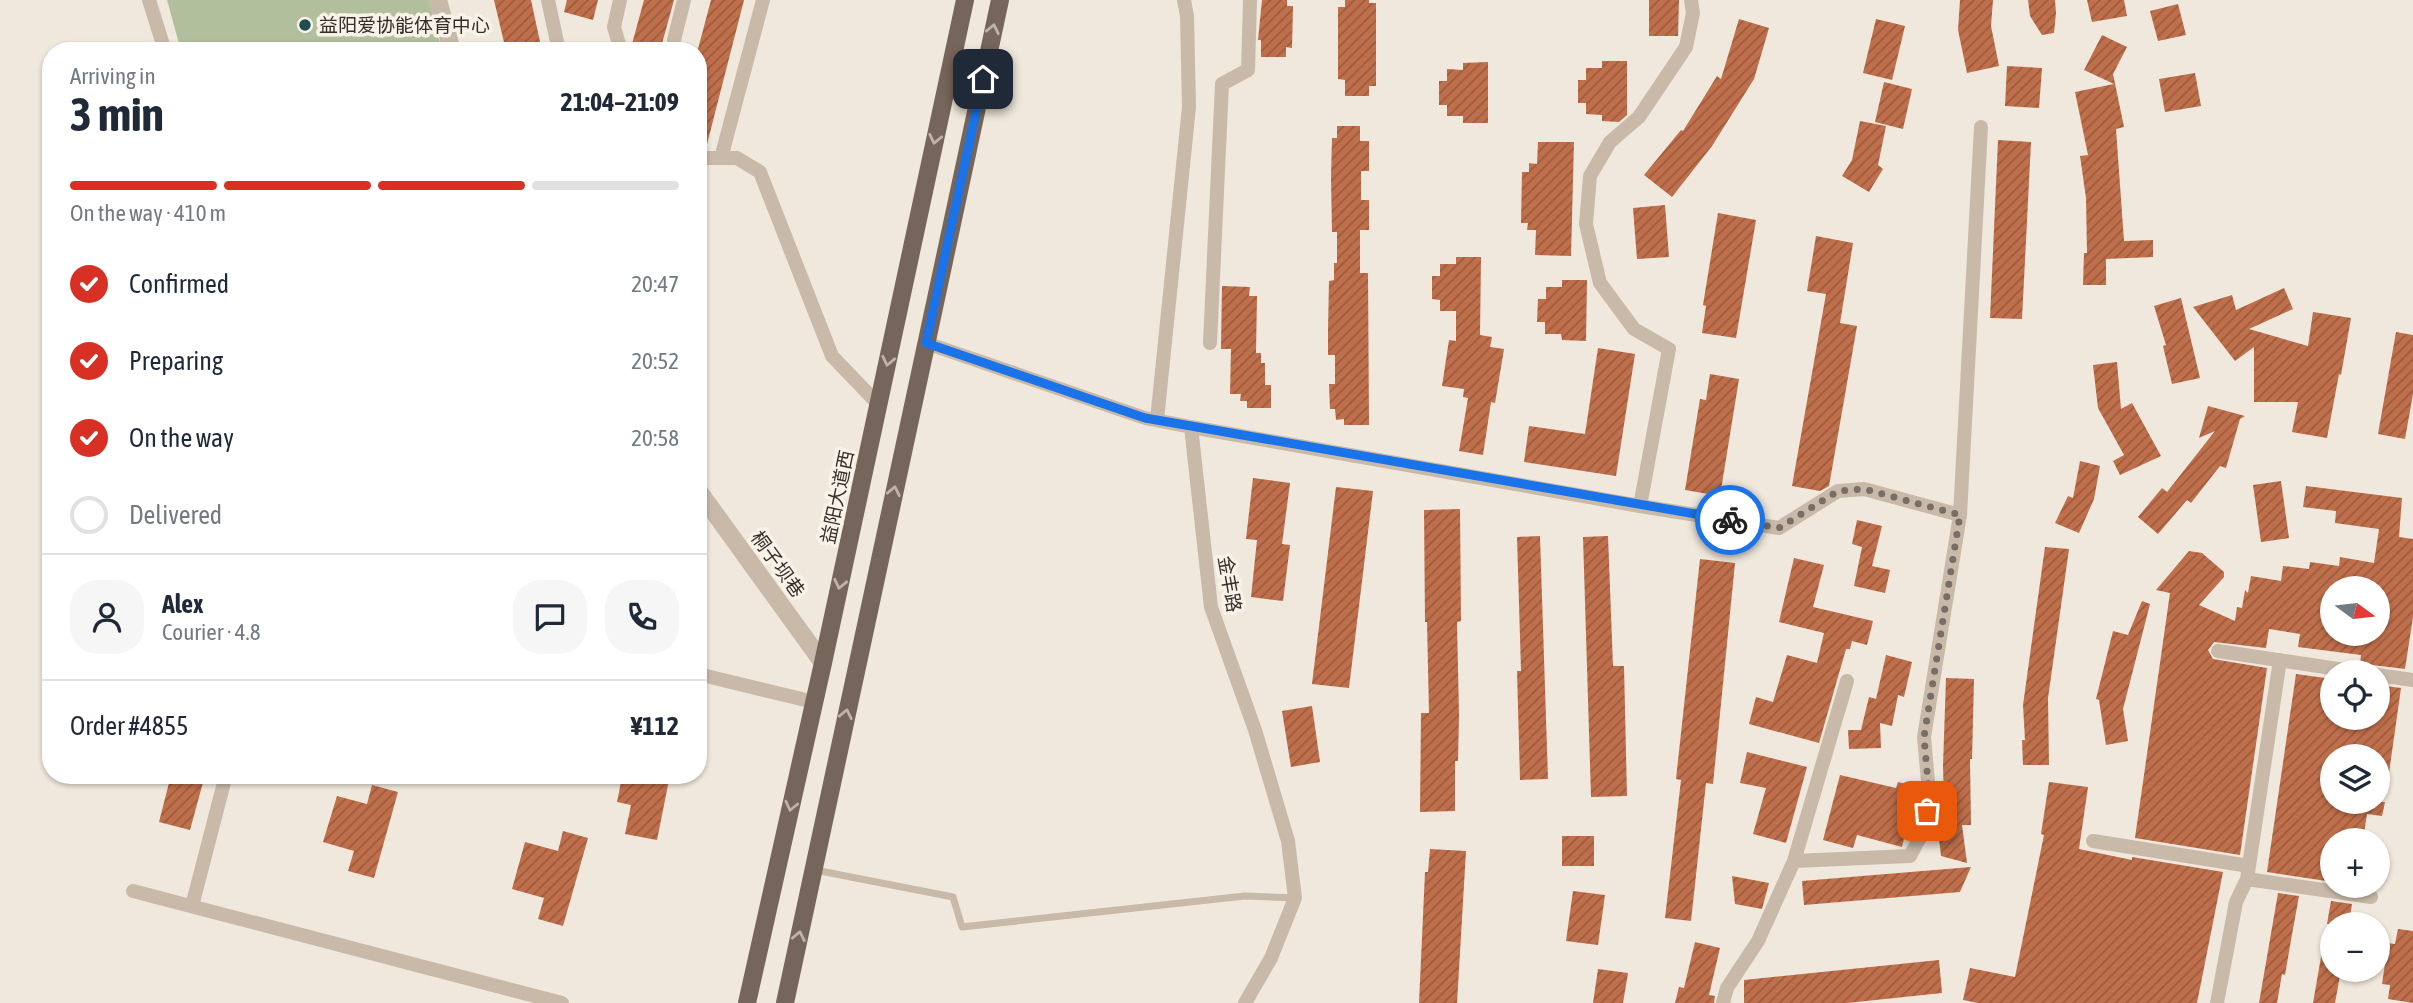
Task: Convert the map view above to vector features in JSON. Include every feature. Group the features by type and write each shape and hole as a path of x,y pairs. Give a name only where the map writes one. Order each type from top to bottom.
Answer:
{"main road":[{"name":"益阳大道西","path":"747,1003 965,0"},
{"path":"785,1003 1000,0"}],"street":[{"path":"149,0 161,42"},
{"path":"438,0 450,42"},
{"path":"548,0 557,42"},
{"path":"618,42 614,27 620,0"},
{"path":"674,40 684,0"},
{"path":"721,158 763,0"},
{"path":"1157,420 1189,107 1187,16 1184,0"},
{"path":"1210,343 1222,84 1248,70 1250,0"},
{"path":"1640,506 1669,349 1634,330 1600,283 1586,223 1590,176 1610,142 1639,117 1686,47 1693,13 1691,0"},
{"path":"1794,861 1910,856 1925,828 1929,793 1924,737 1960,515 1981,127"},
{"path":"707,158 737,158 760,172 832,356 879,405"},
{"path":"926,343 1157,420 1640,506 1779,528 1838,491 1864,489 1960,515"},
{"name":"金丰路","path":"1191,427 1211,607 1255,730 1284,829 1295,898"},
{"name":"桐子坝巷","path":"707,502 823,663"},
{"path":"2218,651 2320,666"},
{"path":"2217,1003 2236,902 2248,873 2280,660"},
{"path":"707,676 814,702"},
{"path":"2390,677 2413,680"},
{"path":"1723,1003 1727,988 1758,941 1794,861 1847,681"},
{"path":"192,906 224,784"},
{"path":"2093,841 2320,887"},
{"path":"133,891 562,1003"},
{"path":"1245,1003 1271,958 1295,898"}],"lane":[{"path":"813,870 953,897 962,927 1245,896 1295,898"}],"green space":[{"name":"益阳爱协能体育中心","path":"167,0 429,0 440,42 179,42"}],"building":[{"path":"494,0 531,0 540,42 504,42"},
{"path":"567,0 598,0 593,20 564,12"},
{"path":"644,0 674,0 662,42 633,42"},
{"path":"711,0 744,0 707,144 707,42 700,42"},
{"path":"1262,0 1287,0 1287,6 1293,6 1292,48 1286,47 1286,57 1261,57 1261,40 1258,40"},
{"path":"1345,0 1369,0 1369,3 1376,3 1376,86 1369,86 1369,96 1345,96 1345,80 1338,79 1338,7 1345,7"},
{"path":"1649,0 1679,0 1678,36 1649,36"},
{"path":"1960,0 1993,0 1991,26 1999,66 1967,73 1958,30"},
{"path":"2028,0 2055,0 2054,33 2042,35 2030,16"},
{"path":"2087,0 2124,0 2127,16 2092,22"},
{"path":"2178,4 2186,35 2158,41 2150,11"},
{"path":"1739,19 1769,28 1754,79 1712,146 1672,197 1644,175 1681,130 1683,131 1717,76 1721,79"},
{"path":"1876,19 1905,26 1892,80 1863,73"},
{"path":"2102,35 2127,47 2113,74 2124,127 2116,129 2124,241 2153,240 2153,257 2106,259 2106,285 2083,285 2084,253 2087,253 2086,198 2080,156 2088,155 2075,92 2114,84 2084,70"},
{"path":"1602,61 1627,61 1627,115 1619,122 1602,121 1602,115 1586,114 1586,103 1578,103 1578,80 1586,80 1586,68 1602,68"},
{"path":"1488,62 1488,123 1463,123 1463,116 1447,116 1447,105 1439,105 1439,81 1447,81 1447,69 1463,70 1463,63"},
{"path":"2007,66 2042,68 2039,108 2005,106"},
{"path":"2195,73 2201,106 2165,112 2159,79"},
{"path":"1884,82 1912,89 1903,129 1875,122"},
{"path":"1860,121 1886,126 1878,165 1883,169 1869,192 1842,176 1852,160"},
{"path":"1337,126 1360,126 1360,141 1369,141 1369,171 1361,171 1361,200 1369,200 1369,230 1360,230 1360,273 1368,273 1369,425 1344,425 1344,419 1336,420 1335,409 1330,409 1329,384 1335,384 1335,355 1328,355 1329,281 1334,280 1334,263 1337,263 1337,232 1332,232 1331,177 1332,138 1337,138"},
{"path":"1998,140 2031,142 2022,319 1990,318"},
{"path":"1538,142 1574,142 1571,256 1535,255 1536,230 1527,230 1528,223 1521,223 1522,172 1529,172 1529,163 1537,164"},
{"path":"1665,205 1669,257 1637,259 1633,208"},
{"path":"1718,213 1756,220 1736,338 1702,333 1706,306 1703,305"},
{"path":"1816,236 1853,243 1840,323 1857,326 1829,486 1820,491 1792,486 1826,294 1807,291"},
{"path":"1456,257 1481,257 1480,335 1492,337 1490,347 1504,349 1495,403 1491,402 1483,455 1459,451 1468,398 1463,397 1464,389 1442,386 1449,340 1456,341 1456,311 1440,311 1440,300 1432,299 1432,276 1440,276 1440,264 1456,264"},
{"path":"1562,280 1587,280 1586,341 1562,340 1561,334 1545,334 1545,322 1537,322 1538,299 1546,299 1546,287 1562,287"},
{"path":"1222,286 1250,287 1249,296 1257,296 1256,353 1261,353 1261,363 1265,363 1265,385 1271,385 1271,408 1247,408 1247,401 1240,401 1241,394 1230,394 1231,349 1221,349"},
{"path":"2284,288 2293,309 2249,329 2308,346 2313,312 2351,318 2327,438 2292,432 2298,402 2254,402 2254,347 2235,361 2193,307 2232,295 2236,310"},
{"path":"2181,298 2200,378 2172,384 2163,346 2166,345 2154,306"},
{"path":"2396,332 2413,335 2413,394 2405,439 2378,434"},
{"path":"1598,348 1635,354 1616,476 1524,462 1529,426 1585,434"},
{"path":"2117,362 2121,409 2132,403 2161,456 2120,475 2113,461 2124,455 2098,408 2093,365"},
{"path":"1710,374 1739,379 1720,496 1685,490 1700,399 1706,400"},
{"path":"2208,406 2245,416 2240,419 2226,468 2220,466 2191,503 2187,500 2158,534 2138,517 2162,488 2167,492 2215,431 2199,438"},
{"path":"2080,461 2100,466 2094,499 2079,533 2055,523 2068,496 2073,498"},
{"path":"1253,478 1290,483 1282,544 1290,545 1283,601 1251,597 1257,540 1246,539"},
{"path":"2281,481 2289,538 2261,542 2253,485"},
{"path":"2306,486 2402,498 2399,537 2413,539 2413,617 2405,669 2390,667 2390,660 2360,660 2361,655 2298,647 2300,634 2269,629 2266,648 2214,642 2208,650 2213,659 2267,668 2240,855 2135,838 2170,593 2156,590 2189,551 2202,553 2224,572 2224,577 2199,605 2235,621 2237,607 2242,608 2245,590 2248,593 2251,576 2281,581 2283,566 2309,569 2310,562 2339,566 2340,557 2374,563 2379,529 2335,523 2336,511 2303,507"},
{"path":"1336,487 1373,491 1349,688 1312,684"},
{"path":"1460,509 1461,621 1457,622 1459,715 1455,811 1420,812 1421,713 1429,713 1424,510"},
{"path":"1857,520 1882,526 1872,566 1890,570 1885,593 1854,586 1862,547 1852,544"},
{"path":"1540,536 1548,779 1520,780 1517,671 1521,671 1517,537"},
{"path":"1608,536 1613,666 1624,666 1627,796 1591,797 1583,537"},
{"path":"2045,547 2069,549 2048,698 2049,765 2023,765 2023,705"},
{"path":"1794,558 1824,565 1813,607 1873,621 1867,645 1852,641 1850,649 1846,649 1819,743 1749,724 1756,697 1773,702 1787,655 1817,663 1824,633 1779,622"},
{"path":"1700,559 1735,563 1713,784 1706,783 1691,921 1665,918 1681,780 1676,779"},
{"path":"2142,601 2150,604 2123,709 2128,741 2106,745 2099,700 2096,699 2113,631 2128,635"},
{"path":"1886,655 1912,662 1904,697 1898,695 1892,726 1880,723 1881,748 1849,749 1848,730 1861,730 1869,697 1876,699"},
{"path":"2296,674 2320,677 2320,730 2390,730 2390,687 2401,688 2390,766 2390,744 2320,744 2320,814 2367,814 2365,828 2320,828 2320,880 2267,872"},
{"path":"1946,678 1974,679 1970,759 1971,825 1962,825 1967,863 1941,856 1939,838 1945,837 1943,766"},
{"path":"1312,706 1320,762 1291,767 1282,711"},
{"path":"1747,752 1807,767 1786,843 1753,834 1766,788 1740,783"},
{"path":"1840,775 1896,788 1898,782 1917,787 1902,847 1857,835 1853,848 1823,840"},
{"path":"2049,782 2088,787 2079,849 2132,860 2132,857 2223,872 2197,1003 1978,1003 1963,1000 1970,968 2015,977 2044,835 2041,834"},
{"path":"169,784 203,784 190,830 159,822"},
{"path":"621,784 668,784 657,840 625,834 631,805 617,802"},
{"path":"372,785 398,792 374,878 348,871 354,851 323,842 337,796 367,804"},
{"path":"563,831 588,838 563,926 538,919 544,898 512,889 525,842 558,851"},
{"path":"1562,836 1594,836 1594,866 1562,866"},
{"path":"1430,849 1466,851 1457,1003 1419,1003 1425,872 1428,872"},
{"path":"1971,867 1960,892 1804,905 1802,881"},
{"path":"1732,876 1769,883 1762,909 1735,904"},
{"path":"1573,891 1605,895 1598,945 1566,941"},
{"path":"2278,893 2299,896 2285,975 2282,974 2277,1003 2259,1003"},
{"path":"2331,901 2352,904 2351,912 2329,912"},
{"path":"2398,929 2413,931 2413,1003 2388,999 2390,985 2382,984 2390,982 2390,943 2395,944"},
{"path":"1695,942 1720,948 1709,995 1715,996 1714,1003 1675,1003 1679,987 1684,988"},
{"path":"1939,960 1942,993 1847,1003 1744,1003 1744,980"},
{"path":"2320,963 2320,982 2339,982 2335,1003 2313,1003"},
{"path":"1598,969 1628,973 1623,1003 1593,1003"}],"way so far":[{"path":"1730,520 1779,528 1838,491 1864,489 1960,515 1924,737 1929,793 1927,811"}],"place":[{"name":"益阳爱协能体育中心","path":"305,25"}],"route":[{"path":"983,79 926,343 1145,418 1730,520"}]}
